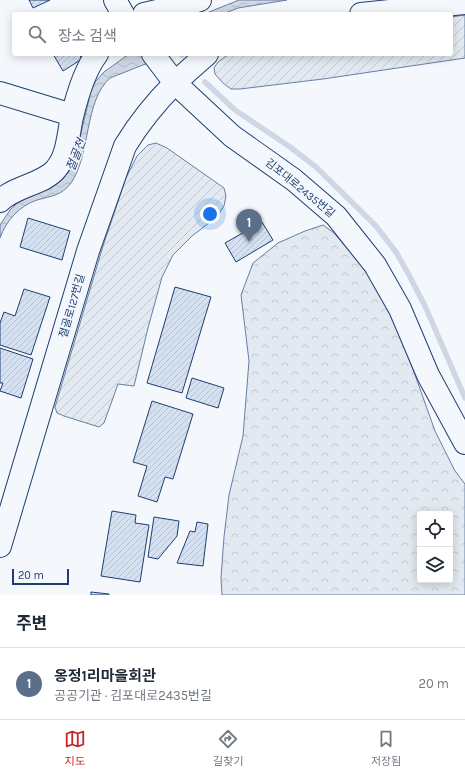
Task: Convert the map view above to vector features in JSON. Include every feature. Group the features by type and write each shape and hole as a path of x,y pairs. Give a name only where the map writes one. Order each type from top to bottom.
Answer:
{"street":[{"path":"115,0 122,12"},
{"path":"153,12 200,0"},
{"path":"380,12 465,3"},
{"path":"0,201 8,194 44,178 55,170 66,148 72,115 79,89 92,60 95,56"},
{"path":"165,69 201,56"},
{"name":"김포대로2435번길","path":"165,69 232,136 294,180 336,216 375,265 400,309 428,375 465,442"},
{"name":"절골로127번길","path":"0,546 88,251 125,146 146,116 165,69"},
{"path":"0,93 72,115"}],"green space":[{"path":"465,15 465,58 323,79 240,89 231,89 215,74 214,68 218,62 226,56 453,56 453,17"},
{"path":"156,143 167,148 224,188 226,196 224,206 217,217 192,236 173,255 162,277 134,386 118,384 104,423 99,427 57,413 55,407 103,246 126,178 137,156 148,145"},
{"path":"323,225 334,233 363,267 379,292 395,324 435,431 455,471 465,484 465,595 222,595 221,578 224,537 229,495 243,436 249,361 241,295 253,263 278,243"}],"water":[{"path":"239,0 287,0 238,8 228,12 209,12"},
{"name":"절골천","path":"126,56 162,56 153,61 110,78 102,88 96,100 82,158 71,183 60,193 37,200 24,206 10,220 0,238 0,225 10,210 17,203 50,189 63,179 69,171 75,158 91,91 95,82 104,72"}],"building":[{"path":"29,0 50,0 33,8"},
{"path":"54,56 80,56 82,59 63,71"},
{"path":"28,218 70,231 62,260 20,247"},
{"path":"262,222 273,240 236,262 225,243"},
{"path":"175,287 211,297 182,393 147,383"},
{"path":"24,289 50,297 31,355 0,345 0,323 4,312 15,316"},
{"path":"0,348 33,359 21,398 0,391 3,383 0,383"},
{"path":"192,378 224,388 218,408 186,398"},
{"path":"152,401 193,414 173,479 165,477 157,502 138,496 147,466 133,462"},
{"path":"112,511 136,515 135,523 149,525 140,582 101,576"},
{"path":"154,517 179,521 177,536 158,559 148,557"},
{"path":"197,522 208,524 203,566 177,563 190,531 195,532"},
{"path":"91,592 109,594 109,595 91,595"}],"waterway":[{"path":"205,82 235,110 290,147 316,167 376,226 396,252 409,275 425,306 465,398"}],"place":[{"name":"옹정1리마을회관","path":"249,242"}]}
